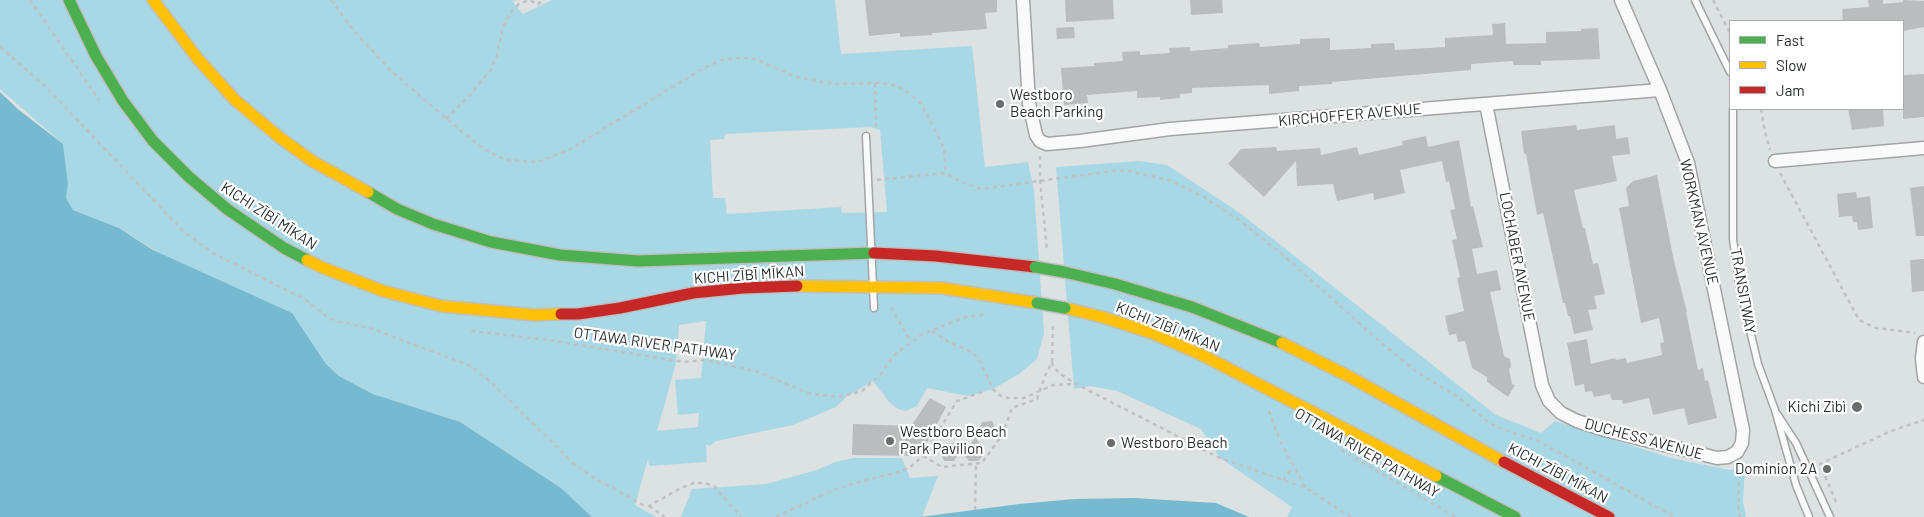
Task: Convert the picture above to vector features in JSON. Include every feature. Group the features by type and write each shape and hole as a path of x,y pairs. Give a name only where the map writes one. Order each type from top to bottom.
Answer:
{"highway":[{"name":"KICHI ZĪBĪ MĪKAN","path":"69,0 96,56 123,100 154,141 189,177 227,209 284,248 358,283 441,306 535,315 599,311 693,293 744,288 874,286 948,289 1065,308 1102,317 1152,333 1202,355 1515,517"},
{"name":"KICHI ZĪBĪ MĪKAN","path":"152,0 176,33 211,75 235,100 272,131 312,161 344,181 397,209 433,224 510,246 586,258 638,261 872,254 936,256 1035,267 1123,286 1192,307 1282,343 1328,365 1547,486 1609,517"}],"street":[{"path":"1022,0 1029,103 1033,127 1040,141"},
{"name":"WORKMAN AVENUE","path":"1621,0 1660,90 1688,163 1743,430 1742,443 1737,452"},
{"name":"KIRCHOFFER AVENUE","path":"1040,141 1054,144 1170,129 1660,90"},
{"name":"LOCHABER AVENUE","path":"1486,104 1542,385 1554,408"},
{"path":"1775,161 1924,148"},
{"path":"1924,342 1922,358 1924,377"},
{"name":"DUCHESS AVENUE","path":"1554,408 1578,421 1666,447 1717,458 1728,457 1737,452"}],"lane":[{"path":"1695,0 1729,70"},
{"name":"TRANSITWAY","path":"1732,110 1734,239 1738,284 1758,364 1794,478 1809,517"},
{"path":"866,136 874,308"},
{"name":"TRANSITWAY","path":"1774,410 1796,443 1830,517"}],"path":[{"path":"30,0 64,51"},
{"path":"331,0 354,31 390,70 446,119 487,151 506,160 537,162 569,150 704,68 728,59 746,58 758,60 796,77 834,84 875,83 896,86 909,93 922,105 944,148 946,173"},
{"path":"446,119 473,92 491,69 497,55 504,26 512,10 519,4 529,0 538,4 543,0"},
{"path":"1713,0 1729,31"},
{"path":"0,47 44,85 129,176 195,241 213,253 306,300 329,318 340,323 370,328 469,364 491,382 581,470 642,505 649,506 665,517"},
{"path":"875,83 876,130"},
{"path":"1761,110 1765,132 1785,183 1859,320 1876,328 1924,334"},
{"path":"1040,141 1040,180 1047,249"},
{"path":"869,181 946,173 959,181 981,189 1040,180 1069,178 1100,172 1128,171 1169,180 1194,191 1239,220 1283,254 1385,346 1426,378 1458,397 1488,422 1498,428 1538,441 1675,517"},
{"path":"892,306 911,342"},
{"name":"OTTAWA RIVER PATHWAY","path":"468,330 550,340 684,362 704,360 756,371 808,393 838,397 862,391 880,375 894,355 921,335 965,316 985,315"},
{"path":"1053,323 1052,362 1054,368 1062,375 1220,458 1306,488 1351,517"},
{"path":"932,331 951,343 972,352 980,361 993,389 999,395 1008,398 1024,398 1053,385 1076,384"},
{"path":"923,456 942,467 982,463 1003,434 1012,408 1037,399 1044,376 1052,362"},
{"path":"776,517 837,490 900,472 910,467 923,456 957,402 985,391"},
{"name":"OTTAWA RIVER PATHWAY","path":"1276,412 1267,408 1293,467"},
{"path":"1839,508 1820,464 1891,431 1924,420"},
{"name":"OTTAWA RIVER PATHWAY","path":"1336,447 1456,517"},
{"path":"1737,452 1740,517"},
{"path":"975,510 976,464"},
{"path":"1283,480 1293,467 1306,488"},
{"path":"649,506 694,482 705,483 714,486 741,517"}],"shaded area":[{"path":"0,0 517,0 512,1 523,14 552,0 835,0 841,54 972,46 985,167 1028,162 1034,190 1044,333 1037,359 1019,374 993,389 968,396 927,388 917,406 906,411 898,409 889,402 873,381 846,397 836,407 793,425 716,441 710,446 706,444 707,462 649,466 648,459 635,505 656,517 592,517 561,488 462,424 373,394 339,376 326,364 315,349 119,228 73,210 65,198 68,183 63,144 0,89","holes":["870,127 880,130 887,212 842,213 841,207 727,214 725,198 713,198 710,140 724,139 725,134","706,321 701,378 675,380 678,415 699,413 698,427 657,431 676,363 679,325"]},
{"path":"0,92 19,110 63,144 68,183 66,198 73,210 119,228 153,250 292,313 326,364 339,376 373,394 460,422 561,488 592,517 0,517"},
{"path":"1139,161 1167,165 1240,213 1496,415 1541,433 1555,421 1671,458 1730,470 1745,467 1743,502 1746,517 1287,517 1292,507 1220,458 1201,429 1117,391 1090,386 1074,389 1056,167"},
{"path":"854,458 902,458 910,478 938,476 922,517 681,517 692,489 766,484 817,470 835,462"},
{"path":"1134,498 1216,503 1249,517 920,517 1074,499"}],"building":[{"path":"865,0 997,0 997,12 985,13 987,29 900,37 900,33 869,36"},
{"path":"1065,0 1113,0 1114,19 1066,22"},
{"path":"1190,0 1222,0 1223,13 1191,15"},
{"path":"1868,0 1883,0 1883,4 1903,2 1903,0 1924,1 1924,27 1904,31 1904,20 1843,20 1842,9 1869,7"},
{"path":"1505,23 1506,44 1546,43 1546,32 1581,31 1581,29 1598,28 1600,59 1541,61 1541,65 1513,65 1513,61 1471,64 1471,70 1332,82 1332,84 1299,86 1299,91 1269,94 1269,85 1192,88 1192,93 1180,94 1180,98 1160,100 1160,97 1137,98 1137,91 1087,95 1088,103 1064,105 1061,68 1094,66 1094,63 1123,61 1122,52 1140,51 1140,55 1170,53 1169,48 1190,47 1190,51 1228,48 1228,45 1259,43 1260,47 1300,44 1300,39 1330,38 1330,50 1371,48 1371,44 1394,43 1395,50 1445,47 1445,38 1493,35 1492,24"},
{"path":"1074,27 1075,38 1057,39 1056,28"},
{"path":"1924,74 1924,117 1903,119 1904,75"},
{"path":"1848,110 1883,110 1884,126 1852,130"},
{"path":"1576,125 1577,130 1615,125 1616,139 1628,137 1630,154 1612,156 1617,181 1574,190 1593,264 1598,263 1605,294 1594,296 1597,309 1588,310 1593,330 1574,334 1570,316 1568,316 1565,303 1563,303 1543,213 1537,215 1521,131"},
{"path":"1426,136 1428,147 1459,140 1471,207 1473,206 1483,247 1472,249 1477,274 1497,270 1501,290 1490,292 1504,356 1510,359 1511,366 1509,370 1512,384 1515,385 1508,397 1487,382 1487,377 1472,368 1465,341 1458,342 1456,334 1449,335 1445,316 1464,311 1457,278 1460,277 1452,240 1457,239 1450,210 1455,209 1449,181 1446,182 1442,161 1400,170 1405,193 1374,200 1373,193 1337,201 1333,184 1297,186 1296,161 1264,197 1228,164 1241,149 1276,147 1277,151 1320,148 1321,155 1357,147 1359,155 1403,145 1402,141"},
{"path":"1657,175 1698,370 1703,368 1705,381 1708,380 1717,418 1688,425 1684,408 1653,415 1649,398 1623,404 1622,400 1612,400 1610,394 1594,397 1592,391 1585,392 1584,384 1575,386 1567,343 1587,339 1591,364 1615,358 1616,360 1626,358 1627,363 1662,355 1660,343 1664,342 1659,318 1641,323 1619,208 1629,206 1626,188 1633,181"},
{"path":"1924,186 1924,236 1916,236 1910,188"},
{"path":"1856,192 1857,198 1870,196 1873,228 1858,230 1857,222 1853,222 1852,216 1839,217 1837,194"},
{"path":"1924,259 1924,291 1912,292 1910,260"},
{"name":"Westboro Beach Park Pavilion","path":"930,398 946,407 920,456 852,455 853,424 911,426"},
{"path":"992,421 996,429 992,438 976,438 984,451 982,457 978,461 969,461 963,454 979,432 978,430 982,422"},
{"path":"954,443 960,451 954,461 944,461 938,445"}],"traffic: fast":[{"path":"69,0 96,56 123,101 153,141 189,177 227,209 284,248 307,260"},
{"path":"368,192 397,209 433,224 491,242 560,255 638,261 874,253"},
{"path":"1035,267 1064,272"},
{"path":"1064,272 1115,284 1192,307 1282,343"},
{"path":"1037,303 1065,308"},
{"path":"1436,476 1515,517"}],"traffic: slow":[{"path":"153,0 198,59 235,100 279,137 312,161 368,192"},
{"path":"307,260 383,291 441,306 535,315 561,314"},
{"path":"797,286 942,288 1037,303"},
{"path":"1065,308 1102,317 1152,333 1202,355 1436,476"},
{"path":"1282,343 1348,376 1504,462"}],"traffic: jam":[{"path":"874,253 936,256 1035,267"},
{"path":"561,314 578,314 620,308 693,293 743,288 797,286"},
{"path":"1504,462 1609,517"}],"place":[{"name":"Westboro Beach Parking","path":"1000,104"},
{"name":"Kichi Zìbì","path":"1857,407"},
{"name":"Westboro Beach Park Pavilion","path":"890,441"},
{"name":"Westboro Beach","path":"1111,443"},
{"name":"Dominion 2A","path":"1827,469"}]}
